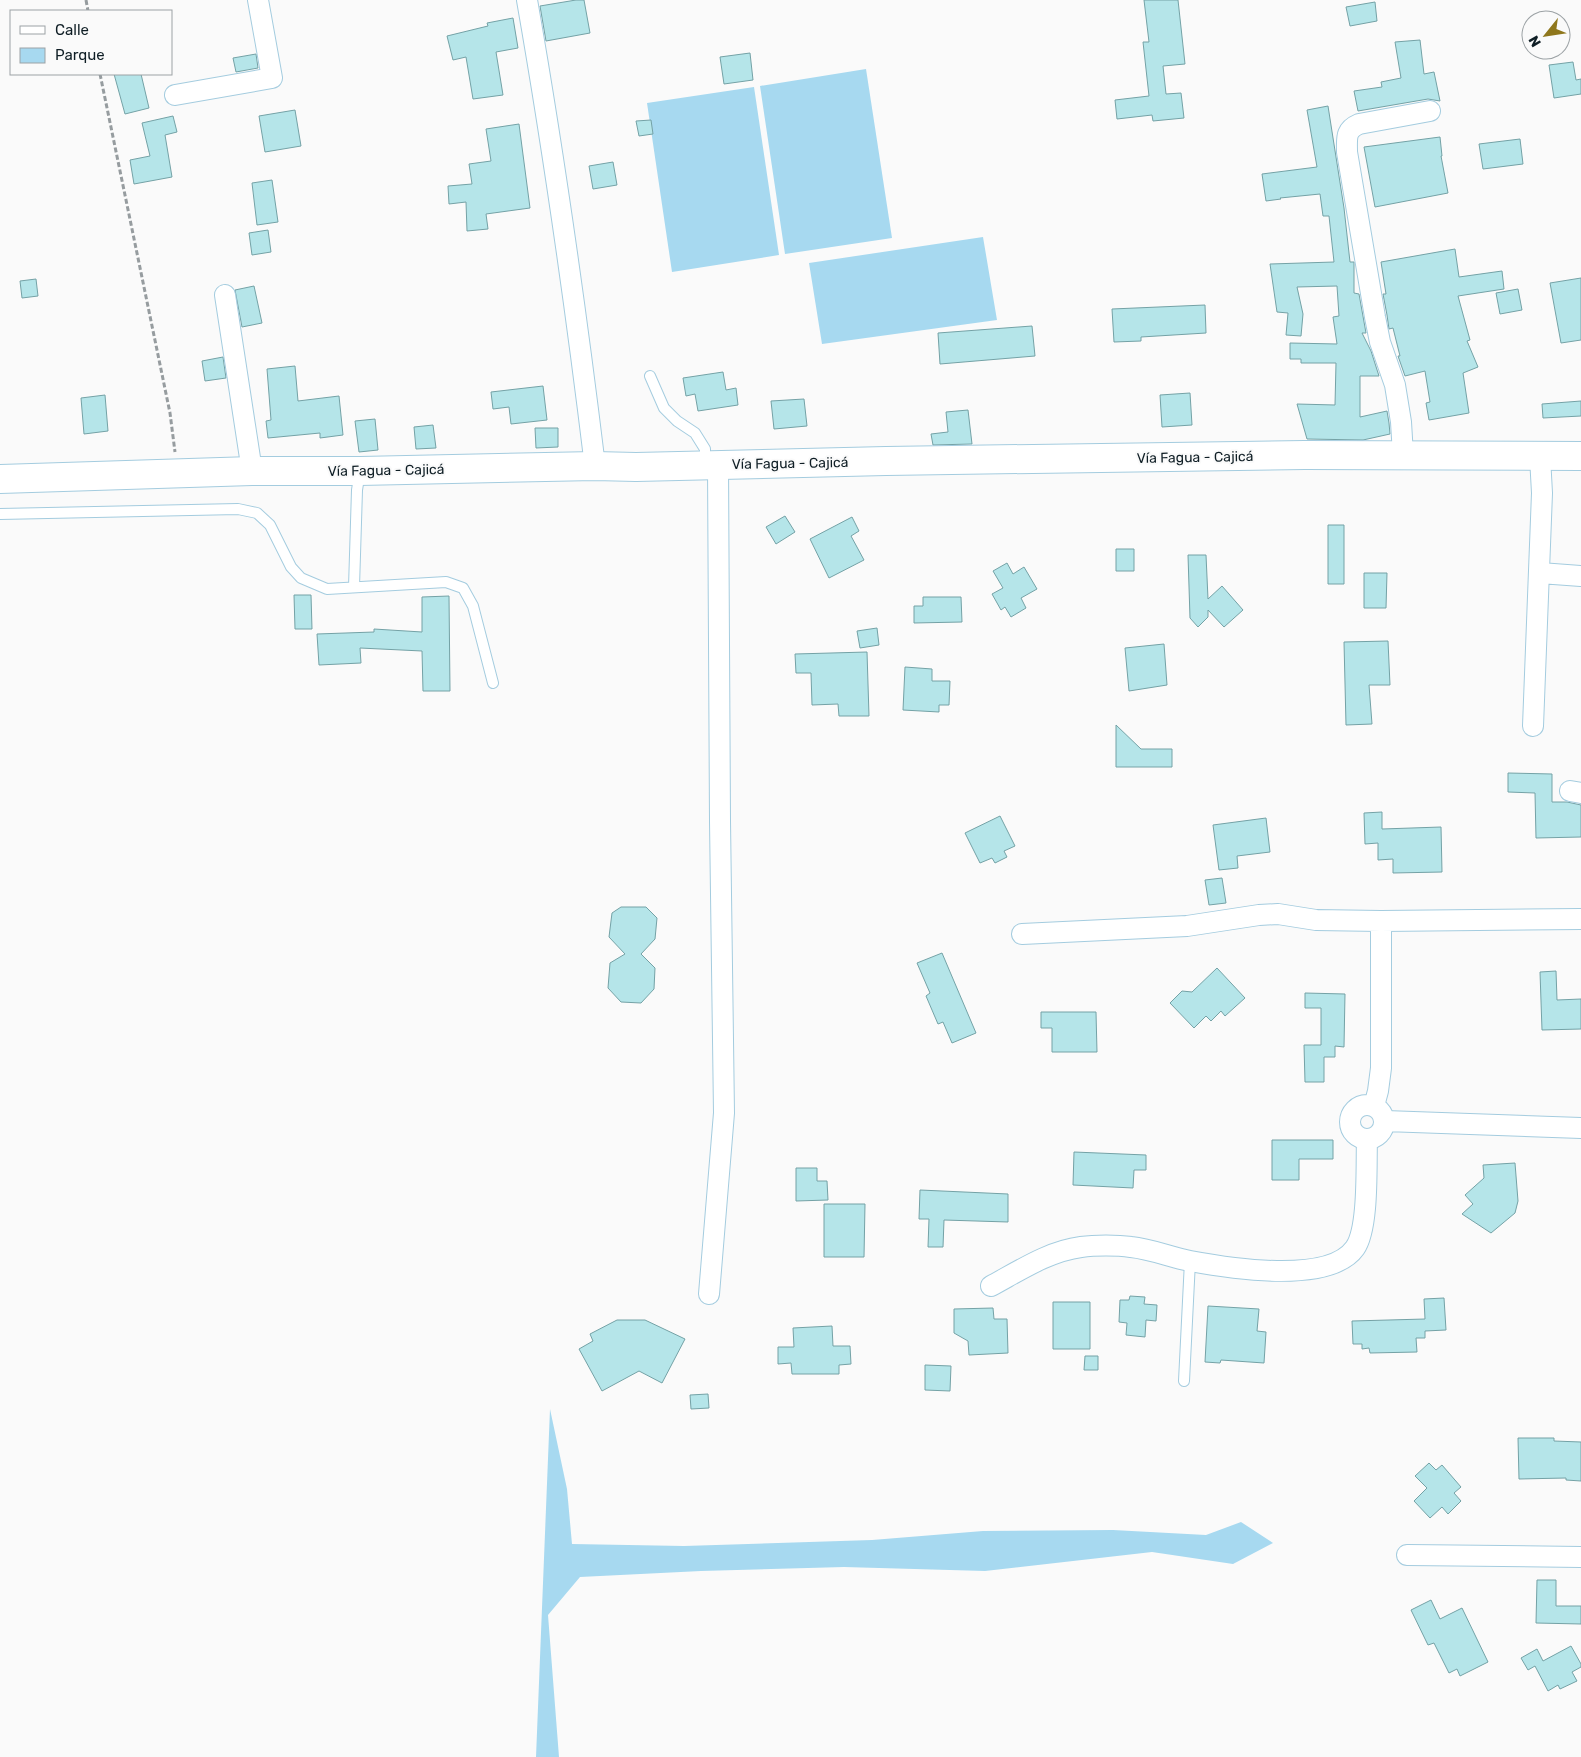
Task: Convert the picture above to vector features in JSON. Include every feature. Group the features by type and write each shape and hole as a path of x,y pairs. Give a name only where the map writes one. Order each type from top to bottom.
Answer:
{"street":[{"path":"175,95 272,78 258,0"},
{"path":"528,0 544,96 584,375 595,466"},
{"path":"1403,455 1401,422 1395,385 1380,342 1375,317 1347,152 1347,139 1348,132 1352,127 1359,124 1430,111"},
{"path":"225,294 252,471"},
{"name":"Vía Fagua - Cajicá","path":"0,479 252,471 636,467 1305,455 1581,456"},
{"path":"1533,726 1540,572 1542,493 1540,456"},
{"path":"709,1294 724,1114 712,465"},
{"path":"1540,572 1581,576"},
{"path":"1022,934 1187,926 1278,914 1316,920 1581,919"},
{"path":"1381,921 1380,1068 1378,1091 1379,1114 1382,1131 1376,1137 1366,1140 1358,1137 1352,1131 1350,1118 1354,1111 1361,1106 1379,1114 1581,1128"},
{"path":"991,1286 1050,1255 1081,1247 1131,1247 1190,1261 1278,1272 1308,1270 1329,1265 1345,1257 1355,1249 1360,1235 1365,1205 1366,1140"},
{"path":"1407,1555 1581,1557"}],"lane":[{"path":"650,376 664,408 677,421 695,433 712,465"},
{"path":"354,587 356,490 360,471"},
{"path":"0,514 238,509 257,513 270,525 291,567 301,578 327,589 446,582 463,588 473,606 492,682"},
{"path":"1184,1381 1190,1261"}],"path":[{"path":"100,75 170,413 177,473"}],"green space":[{"path":"866,69 892,238 785,254 760,86"},
{"path":"754,87 779,255 672,272 647,103"},
{"path":"983,237 997,320 822,344 809,263"},
{"path":"550,1409 567,1489 572,1544 684,1546 872,1540 983,1531 1113,1530 1206,1535 1241,1522 1273,1543 1233,1564 1152,1552 985,1571 844,1567 580,1577 548,1615 559,1757 536,1757"}],"building":[{"path":"584,0 590,33 546,41 540,6"},
{"path":"1144,0 1178,0 1185,64 1163,66 1166,94 1181,93 1184,118 1153,121 1152,115 1117,119 1115,100 1149,96 1143,42 1149,42"},
{"path":"1375,2 1377,21 1350,26 1346,7"},
{"path":"513,18 518,48 496,52 503,95 473,99 466,57 453,60 447,36 488,26 487,23"},
{"path":"1420,40 1424,74 1434,72 1440,101 1428,99 1358,111 1354,91 1382,87 1381,82 1401,78 1395,42"},
{"path":"750,53 753,80 724,84 720,57"},
{"path":"256,54 258,68 236,72 233,58"},
{"path":"1573,62 1576,80 1581,79 1581,94 1554,98 1549,65"},
{"path":"114,75 141,75 149,108 125,114"},
{"path":"1328,106 1344,208 1350,262 1354,262 1354,293 1359,294 1366,333 1362,333 1371,351 1379,376 1360,376 1360,417 1387,411 1389,423 1390,434 1363,440 1307,439 1297,404 1335,405 1336,363 1301,363 1301,359 1290,359 1290,343 1337,344 1333,317 1339,316 1337,286 1297,287 1303,314 1301,336 1286,335 1288,313 1277,312 1270,264 1334,262 1329,216 1323,216 1320,194 1266,201 1262,174 1317,167 1307,110"},
{"path":"295,110 301,146 265,152 259,116"},
{"path":"173,116 177,132 165,135 172,177 134,184 130,160 150,156 142,123"},
{"path":"651,120 653,134 639,136 636,121"},
{"path":"519,124 530,208 486,214 488,229 467,231 466,202 449,204 448,186 472,184 469,164 491,161 486,129"},
{"path":"1440,137 1441,156 1448,193 1375,207 1364,147"},
{"path":"1520,139 1523,164 1483,169 1479,144"},
{"path":"613,162 617,185 593,189 589,166"},
{"path":"272,180 278,222 257,225 252,183"},
{"path":"268,230 271,252 252,255 249,233"},
{"path":"1455,249 1459,277 1502,271 1504,289 1458,296 1470,340 1467,341 1478,367 1463,373 1469,413 1429,420 1426,403 1430,402 1425,371 1405,376 1398,356 1400,356 1393,328 1389,329 1383,294 1386,294 1381,262"},
{"path":"1581,278 1581,340 1561,343 1550,283"},
{"path":"36,279 38,296 22,298 20,281"},
{"path":"254,286 262,323 242,327 235,290"},
{"path":"1518,289 1522,310 1500,314 1496,293"},
{"path":"1205,305 1206,333 1141,337 1141,341 1114,342 1112,309"},
{"path":"1032,326 1035,356 940,364 938,333"},
{"path":"223,357 226,378 205,381 202,361"},
{"path":"295,366 298,401 339,396 343,435 320,438 320,433 268,438 266,421 271,420 267,369"},
{"path":"723,372 726,390 736,388 738,405 698,411 695,394 686,396 683,378"},
{"path":"543,386 547,420 511,424 509,407 493,409 491,392"},
{"path":"1190,393 1192,425 1162,427 1160,395"},
{"path":"105,395 108,431 84,434 81,398"},
{"path":"804,399 807,426 774,429 771,401"},
{"path":"1581,401 1581,416 1543,418 1542,404"},
{"path":"968,410 972,444 933,445 931,434 948,432 946,412"},
{"path":"375,419 378,450 359,452 355,421"},
{"path":"433,425 436,448 416,449 414,427"},
{"path":"535,428 558,428 558,447 536,448"},
{"path":"785,516 795,532 776,544 766,527"},
{"path":"852,517 859,531 851,536 864,560 829,578 810,539"},
{"path":"1328,525 1344,525 1344,584 1328,584"},
{"path":"1116,549 1134,549 1134,571 1116,571"},
{"path":"1188,555 1206,555 1208,599 1222,586 1243,610 1224,627 1208,610 1208,617 1198,627 1190,618"},
{"path":"1007,563 1013,574 1024,567 1037,589 1021,598 1026,608 1011,617 1005,607 1001,610 992,594 1003,588 993,571"},
{"path":"1364,573 1387,573 1386,608 1364,608"},
{"path":"294,595 311,595 312,629 295,629"},
{"path":"449,596 450,691 423,691 422,651 360,648 361,663 319,665 317,634 374,632 374,629 422,632 422,597"},
{"path":"923,597 961,597 962,622 914,623 914,606 923,606"},
{"path":"877,628 879,645 860,648 857,631"},
{"path":"1388,641 1390,685 1369,685 1372,724 1346,725 1344,642"},
{"path":"1164,644 1167,685 1129,691 1125,648"},
{"path":"867,652 869,716 839,716 838,704 812,705 811,673 796,673 795,654"},
{"path":"905,667 932,669 932,681 950,681 949,705 939,705 939,712 903,710"},
{"path":"1116,725 1141,749 1172,749 1172,767 1116,767"},
{"path":"1508,773 1552,774 1552,802 1567,802 1581,805 1581,837 1536,838 1535,793 1508,792"},
{"path":"1382,812 1382,829 1441,827 1442,872 1393,873 1393,859 1378,860 1378,843 1365,844 1364,813"},
{"path":"1000,816 1015,846 1004,851 1007,857 995,863 992,858 980,863 965,833"},
{"path":"1266,818 1270,852 1237,856 1238,868 1219,870 1213,825"},
{"path":"1222,878 1226,903 1209,905 1205,880"},
{"path":"621,907 646,907 657,918 655,939 641,954 655,968 654,989 641,1003 621,1002 608,988 610,963 625,954 609,937 612,913"},
{"path":"942,953 976,1033 952,1043 943,1022 938,1024 926,996 930,993 917,963"},
{"path":"1217,968 1245,998 1225,1016 1221,1011 1211,1021 1206,1016 1194,1028 1170,1003 1182,991 1192,992"},
{"path":"1556,971 1557,1000 1581,999 1581,1029 1542,1030 1540,972"},
{"path":"1305,993 1345,994 1344,1047 1335,1046 1335,1057 1324,1057 1324,1082 1305,1082 1304,1045 1321,1045 1321,1008 1305,1008"},
{"path":"1041,1012 1096,1012 1097,1052 1052,1052 1052,1028 1041,1028"},
{"path":"1272,1140 1333,1140 1333,1159 1299,1159 1299,1180 1272,1180"},
{"path":"1074,1152 1146,1155 1146,1170 1134,1170 1133,1188 1073,1185"},
{"path":"1515,1163 1518,1201 1515,1213 1491,1233 1462,1214 1473,1204 1465,1195 1484,1178 1483,1165"},
{"path":"796,1168 817,1168 817,1181 827,1181 828,1200 796,1201"},
{"path":"920,1190 1008,1194 1008,1222 944,1220 943,1247 928,1247 929,1219 919,1219"},
{"path":"824,1204 865,1204 864,1257 824,1257"},
{"path":"1130,1296 1145,1297 1144,1304 1157,1305 1156,1321 1146,1320 1145,1337 1126,1335 1127,1323 1119,1322 1120,1300 1129,1300"},
{"path":"1444,1298 1446,1330 1425,1331 1425,1338 1416,1338 1417,1352 1370,1353 1369,1348 1362,1349 1362,1344 1353,1344 1352,1321 1425,1319 1424,1299"},
{"path":"1053,1302 1090,1302 1090,1349 1053,1349"},
{"path":"1208,1306 1259,1309 1257,1331 1266,1332 1264,1363 1221,1360 1220,1363 1205,1362"},
{"path":"993,1308 994,1319 1007,1319 1008,1353 969,1355 968,1341 954,1333 954,1309"},
{"path":"617,1320 645,1320 685,1339 662,1383 639,1371 602,1391 579,1349 593,1341 590,1334"},
{"path":"832,1326 833,1346 850,1346 851,1364 839,1365 839,1374 792,1374 791,1363 778,1364 778,1347 794,1347 793,1328"},
{"path":"1085,1356 1098,1356 1098,1370 1084,1370"},
{"path":"925,1365 951,1366 950,1391 925,1390"},
{"path":"708,1394 709,1408 691,1409 690,1395"},
{"path":"1518,1438 1554,1438 1554,1441 1581,1442 1581,1481 1566,1480 1566,1478 1519,1479"},
{"path":"1429,1463 1436,1470 1442,1465 1461,1487 1454,1493 1461,1501 1448,1514 1442,1507 1430,1518 1414,1501 1427,1488 1415,1476"},
{"path":"1537,1580 1556,1580 1556,1606 1581,1606 1581,1624 1536,1623"},
{"path":"1431,1600 1440,1619 1462,1608 1488,1662 1460,1676 1457,1669 1449,1673 1434,1643 1428,1645 1411,1610"},
{"path":"1571,1646 1581,1667 1572,1672 1577,1681 1560,1689 1558,1685 1548,1691 1535,1666 1528,1670 1521,1658 1537,1649 1543,1661"}]}
